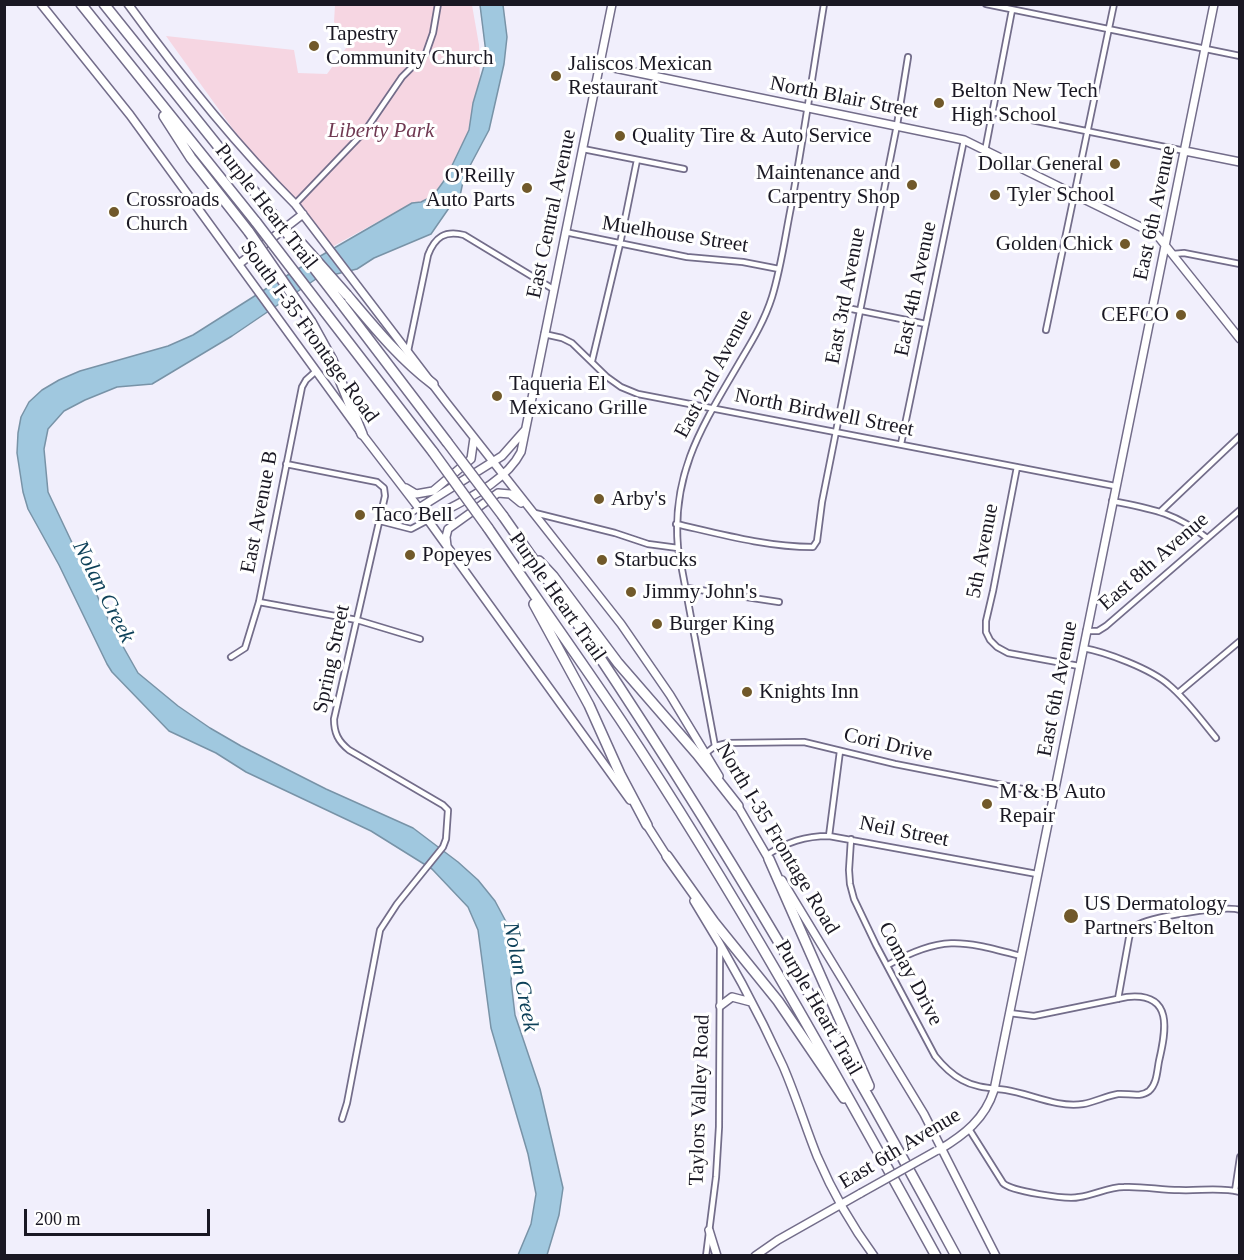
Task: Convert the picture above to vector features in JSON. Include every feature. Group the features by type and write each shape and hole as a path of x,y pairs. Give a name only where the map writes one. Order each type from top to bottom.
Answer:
{"highway":[{"name":"Purple Heart Trail","path":"81,4 256,222 433,452 620,720 709,860 825,1055 936,1256"},
{"name":"Purple Heart Trail","path":"104,4 272,214 319,261 447,442 520,540 720,844 879,1114 956,1256"},
{"path":"120,52 191,158 249,232 311,322 332,360 362,434"},
{"path":"344,299 417,372 433,384"},
{"path":"520,540 553,576 602,642 738,806"},
{"path":"510,560 582,691 620,774 647,825"},
{"path":"667,856 714,922 778,1001 874,1142"},
{"path":"768,857 879,1114"}],"main road":[{"name":"South I-35 Frontage Road","path":"41,4 130,115 362,434 419,508"},
{"name":"East Central Avenue","path":"428,520 504,476 515,464 521,452 612,4"},
{"name":"East 6th Avenue","path":"756,1255 841,1204 939,1150 969,1129 987,1110 994,1090 1214,4"},
{"path":"130,5 217,117 266,175 303,214 493,463"},
{"name":"North Blair Street","path":"600,65 964,140 1157,235 1166,244"},
{"path":"1185,151 1239,162"},
{"path":"239,264 303,214"},
{"path":"1166,244 1239,339"},
{"path":"525,430 493,463 419,508 588,741 667,856 720,944 751,1002 784,1068 818,1157 851,1223 874,1256"},
{"path":"392,473 408,490 416,494 434,491 471,459 474,438"},
{"name":"North I-35 Frontage Road","path":"493,463 621,624 670,695 873,1027 996,1256"},
{"path":"447,548 448,529 498,493 510,494 532,513"},
{"path":"720,1006 732,997 751,1002"},
{"path":"709,1230 717,1256"}],"street":[{"path":"295,204 365,131 402,77 426,53 433,33 438,4"},
{"name":"East 2nd Avenue","path":"716,746 678,548 677,507 685,468 693,446 767,312 779,269 824,4"},
{"path":"986,4 1239,56"},
{"path":"1046,330 1114,4"},
{"path":"985,151 1012,10"},
{"name":"East 3rd Avenue","path":"676,524 735,537 800,547 813,547 818,541 822,502 897,125 908,57"},
{"path":"992,112 1185,151"},
{"name":"East 4th Avenue","path":"901,444 964,140"},
{"path":"583,149 684,169"},
{"path":"592,362 637,160"},
{"name":"Muelhouse Street","path":"566,232 687,256 743,262 779,269"},
{"path":"408,351 428,255 434,241 445,234 455,233 464,236 553,289"},
{"path":"1173,254 1184,253 1239,264"},
{"path":"842,307 926,324"},
{"name":"North Birdwell Street","path":"544,334 572,343 621,387 639,394 1115,486"},
{"name":"East Avenue B","path":"231,657 245,648 259,602 302,387 316,371"},
{"path":"1161,511 1239,436"},
{"name":"Spring Street","path":"286,464 377,482 382,485 385,492 380,521 334,719 334,731 340,742 350,750 448,810 446,839 443,847 397,904 380,930 342,1119"},
{"name":"5th Avenue","path":"1017,467 986,621 986,632 997,647 1008,653 1079,666"},
{"path":"1112,501 1161,511 1186,522 1207,538"},
{"path":"393,524 419,508"},
{"name":"East 8th Avenue","path":"1086,631 1098,631 1106,626 1239,510"},
{"path":"532,513 648,544 678,548"},
{"name":"East Central Avenue","path":"380,521 411,528 428,520"},
{"path":"687,588 779,603"},
{"path":"259,602 357,620 420,639"},
{"path":"1178,693 1239,641"},
{"path":"1083,648 1094,650 1155,674 1178,693 1216,738"},
{"name":"Cori Drive","path":"716,746 728,743 791,741 1053,795"},
{"path":"705,754 716,746"},
{"path":"829,836 840,751"},
{"name":"Neil Street","path":"768,857 785,843 804,838 829,836 1037,874"},
{"name":"Comay Drive","path":"851,839 850,884 862,918 935,1056 944,1068 964,1081 994,1090 1007,1090 1073,1104 1083,1104 1122,1094 1140,1095 1146,1093 1154,1085 1166,1025 1163,1013 1157,1005 1143,997 1118,999 1035,1016 1009,1013"},
{"path":"1118,999 1129,938 1131,931 1137,925 1208,910 1239,909"},
{"path":"888,965 928,946 949,942 987,947 1021,956"},
{"name":"Taylors Valley Road","path":"706,1256 719,1127 720,944"},
{"path":"969,1129 1003,1183 1010,1188 1069,1198 1126,1187 1237,1192 1239,1157"}],"green space":[{"name":"Liberty Park","path":"335,5 472,5 479,45 480,85 473,103 469,130 445,178 433,196 421,202 412,203 328,249 295,204 266,175 166,36 294,50 298,73 327,74 349,44 334,22"}],"water":[{"path":"480,5 503,5 507,37 504,64 489,130 464,177 460,196 431,234 374,258 357,269 316,279 232,336 152,384 117,387 64,411 48,429 44,449 48,492 112,627 138,673 178,706 241,746 326,789 413,828 458,862 478,880 495,901 511,931 513,958 511,981 515,1015 540,1089 563,1188 559,1215 547,1255 518,1255 531,1224 536,1194 528,1154 491,1028 478,930 468,907 432,869 371,831 246,772 216,753 169,731 107,664 59,565 28,509 17,453 21,417 29,402 42,390 80,371 168,346 193,335 291,273 412,203 421,202 433,196 446,178 469,130 473,103 486,53"}],"place":[{"name":"Tapestry Community Church","path":"314,46"},
{"name":"Jaliscos Mexican Restaurant","path":"556,76"},
{"name":"Belton New Tech High School","path":"939,103"},
{"name":"Quality Tire & Auto Service","path":"620,136"},
{"name":"Dollar General","path":"1115,164"},
{"name":"Maintenance and Carpentry Shop","path":"912,185"},
{"name":"O'Reilly Auto Parts","path":"527,188"},
{"name":"Tyler School","path":"995,195"},
{"name":"Crossroads Church","path":"114,212"},
{"name":"Golden Chick","path":"1125,244"},
{"name":"CEFCO","path":"1181,315"},
{"name":"Taqueria El Mexicano Grille","path":"497,396"},
{"name":"Arby's","path":"599,499"},
{"name":"Taco Bell","path":"360,515"},
{"name":"Popeyes","path":"410,555"},
{"name":"Starbucks","path":"602,560"},
{"name":"Jimmy John's","path":"631,592"},
{"name":"Burger King","path":"657,624"},
{"name":"Knights Inn","path":"747,692"},
{"name":"M & B Auto Repair","path":"987,804"},
{"name":"US Dermatology Partners Belton","path":"1071,916"}],"water label":[{"name":"Nolan Creek","path":"103,592"},
{"name":"Nolan Creek","path":"520,977"}]}
